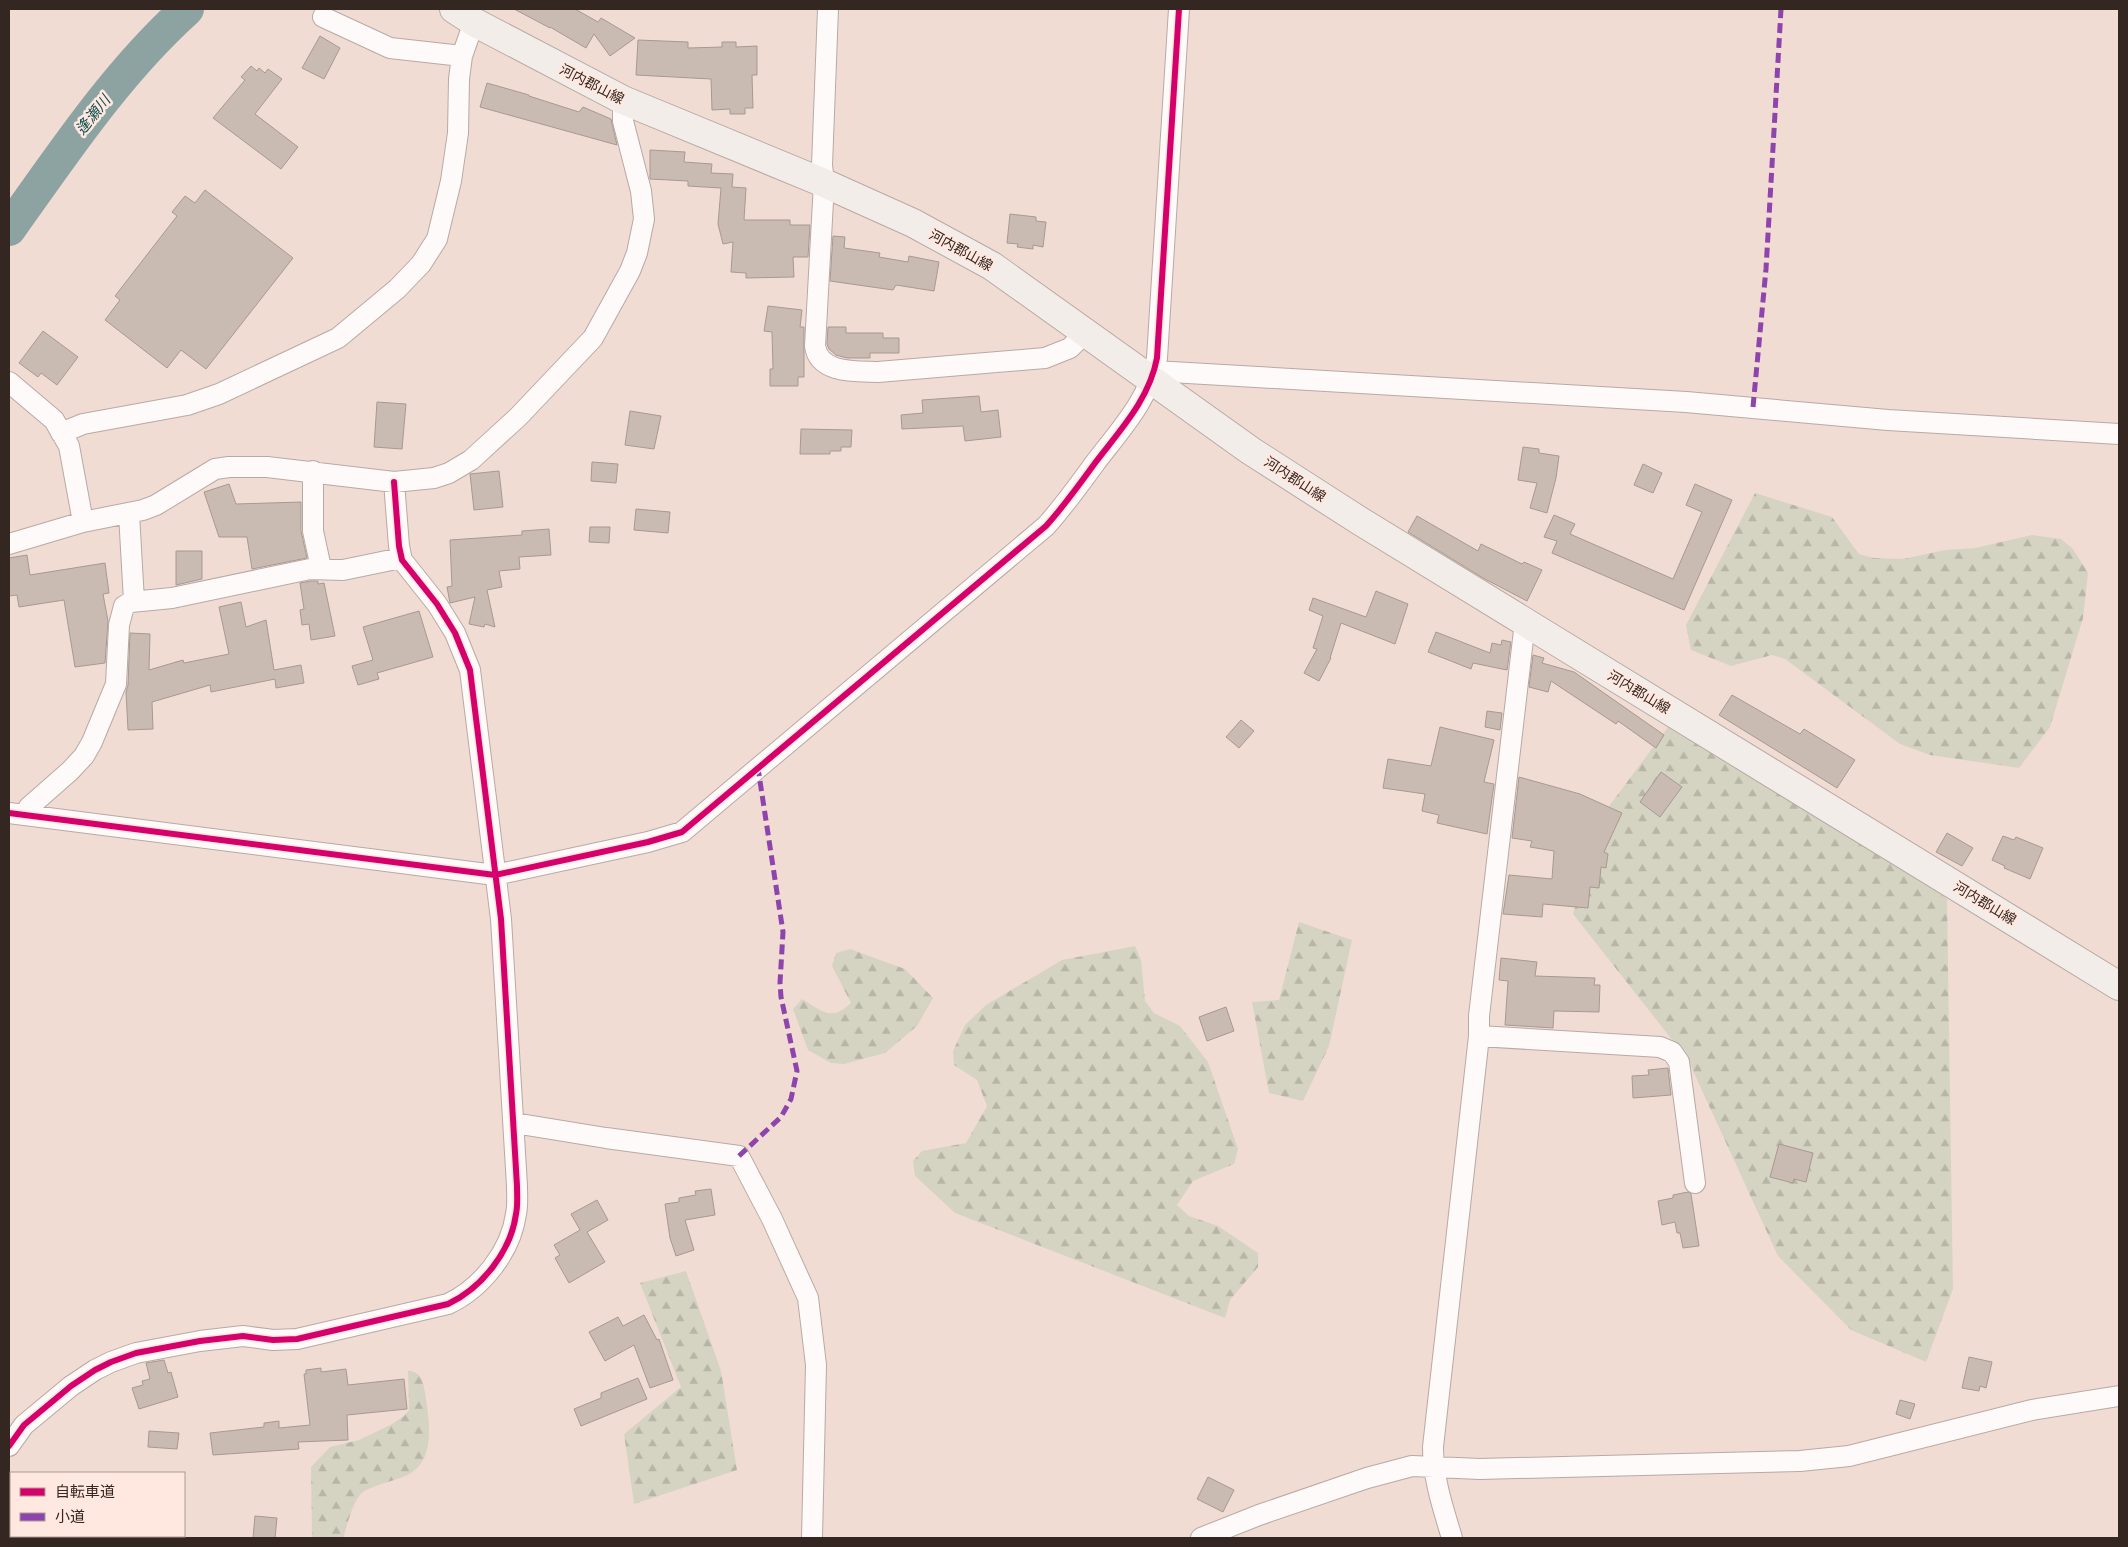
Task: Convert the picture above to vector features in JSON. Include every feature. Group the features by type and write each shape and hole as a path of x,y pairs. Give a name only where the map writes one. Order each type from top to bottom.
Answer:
{"main road":[{"name":"河内郡山線","path":"464,15 623,100 824,183 913,223 992,266 1085,333 1153,375 1251,451 1360,521 2119,986"}],"street":[{"path":"828,9 822,165 824,183 815,346 818,357 829,366 854,371 887,372 1045,358 1070,348 1085,333"},
{"path":"17,814 494,875 648,842 682,832 1046,526 1067,503 1138,407 1153,375 1158,339 1179,9"},
{"path":"61,433 83,424 187,405 219,394 338,338 397,289 421,264 437,239 451,181 458,133 459,79 464,15"},
{"path":"323,17 390,48 462,56"},
{"path":"9,544 83,522 129,514 156,505 215,469 267,467 394,482 434,478 449,473 471,460 518,417 593,338 630,271 637,253 644,219 641,191 623,121 623,100"},
{"path":"1153,375 1696,403 1888,420 2119,434"},
{"path":"9,382 54,420 69,446 83,522"},
{"path":"313,472 313,531 321,568"},
{"path":"9,1446 16,1422 95,1370 136,1353 200,1341 243,1336 273,1340 297,1339 448,1304 462,1297 486,1274 502,1254 512,1230 516,1213 517,1186 501,919 494,875 489,816 470,670 455,633 437,604 413,576 401,558 394,482"},
{"path":"129,514 134,601"},
{"path":"17,814 70,771 84,756 92,742 116,684 119,625 124,606 134,601 172,598 310,569 343,570 401,558"},
{"path":"1452,1538 1433,1467 1434,1437 1479,1036 1479,1016 1525,622"},
{"path":"1479,1036 1660,1047 1672,1052 1679,1062 1695,1183"},
{"path":"514,1123 739,1156 772,1219 808,1298 816,1365 812,1538"},
{"path":"1201,1538 1259,1515 1387,1471 1412,1466 1480,1469 1800,1461 1839,1457 2032,1410 2119,1396"}],"green space":[{"path":"1755,493 1832,517 1859,554 1874,558 1903,559 1945,550 1975,548 2032,535 2061,539 2073,549 2088,573 2083,618 2050,727 2019,768 1930,755 1900,744 1785,659 1772,655 1731,666 1691,650 1686,625"},
{"path":"1680,711 1947,899 1953,1289 1926,1362 1851,1330 1778,1256 1688,1060 1573,914 1601,817"},
{"path":"1299,922 1352,940 1329,1046 1303,1101 1269,1093 1252,1002 1279,1000"},
{"path":"1135,946 1141,960 1145,1001 1154,1013 1180,1026 1208,1062 1238,1149 1234,1164 1193,1181 1177,1205 1189,1216 1218,1226 1258,1253 1258,1267 1230,1300 1225,1318 955,1213 915,1176 913,1161 922,1151 966,1143 987,1106 977,1080 954,1065 953,1051 965,1025 986,1005 1062,960"},
{"path":"850,949 905,969 933,998 917,1026 885,1053 844,1064 831,1063 808,1050 793,1009 802,999 826,1013 838,1012 851,1003 832,966 836,953"},
{"path":"686,1271 721,1371 737,1470 634,1504 624,1434 681,1387 640,1283"},
{"path":"408,1371 419,1375 425,1392 429,1440 422,1462 414,1471 403,1477 363,1492 353,1507 343,1538 312,1538 311,1467 330,1447 359,1440 404,1416 409,1410"}],"building":[{"path":"514,9 575,9 598,22 601,18 635,38 610,56 594,34 586,48"},
{"path":"320,36 340,48 324,79 302,68"},
{"path":"638,40 688,42 688,48 722,47 722,42 736,42 736,47 757,46 757,75 752,75 753,108 745,108 745,114 730,114 730,109 712,110 711,79 636,75"},
{"path":"251,66 257,71 259,68 265,73 268,69 282,79 255,114 298,147 281,169 213,118 245,80 241,77"},
{"path":"487,83 579,112 583,107 611,119 617,145 480,107"},
{"path":"650,150 685,152 684,162 712,164 711,173 733,174 732,187 746,188 744,220 790,220 790,225 810,225 808,257 793,257 794,277 746,278 746,273 731,272 733,242 723,244 718,224 721,188 688,186 688,181 650,179"},
{"path":"205,190 293,258 206,369 181,350 167,368 105,320 120,300 115,296 177,216 172,212 185,196 195,203"},
{"path":"1010,214 1036,217 1036,221 1046,222 1043,247 1033,245 1033,249 1017,247 1018,244 1007,243"},
{"path":"833,236 845,237 844,248 880,253 879,257 908,262 909,256 939,262 934,291 896,285 893,290 830,281"},
{"path":"768,306 802,310 800,327 804,327 804,377 798,377 798,386 770,386 770,369 773,369 772,332 764,331"},
{"path":"828,327 846,327 846,333 883,333 883,338 899,338 899,353 870,353 870,358 847,358 836,355 829,349 827,344"},
{"path":"43,331 78,357 57,385 41,373 38,377 19,363"},
{"path":"979,396 981,412 998,410 1001,437 965,441 963,426 902,429 901,415 923,413 922,400"},
{"path":"377,402 406,404 402,449 374,447"},
{"path":"630,411 661,416 654,449 625,445"},
{"path":"801,429 852,430 851,447 841,447 841,451 830,451 830,454 800,454"},
{"path":"1523,447 1539,449 1539,453 1559,456 1556,478 1547,513 1530,508 1537,483 1518,480"},
{"path":"592,462 618,464 616,483 591,481"},
{"path":"1643,464 1662,473 1653,493 1634,485"},
{"path":"499,471 503,507 474,510 470,474"},
{"path":"229,484 236,504 301,502 301,531 307,558 252,569 247,537 219,537 204,492"},
{"path":"1695,484 1732,500 1684,610 1552,553 1557,541 1544,537 1554,515 1575,524 1570,534 1673,579 1702,512 1686,505"},
{"path":"636,509 670,512 668,533 634,530"},
{"path":"1417,516 1478,551 1481,544 1522,564 1524,562 1542,570 1527,601 1483,578 1408,532"},
{"path":"590,527 610,527 609,543 589,542"},
{"path":"549,529 551,555 519,557 520,569 499,571 502,587 487,590 495,627 485,624 484,627 469,624 475,597 450,603 447,587 452,586 450,540 522,535 522,531"},
{"path":"176,551 202,551 202,579 176,585"},
{"path":"27,555 30,575 105,563 109,593 103,594 108,621 105,663 75,667 64,600 19,607 17,595 9,596 9,558"},
{"path":"318,581 318,584 324,583 335,636 311,640 309,624 302,625 300,610 304,609 300,583"},
{"path":"1376,591 1408,604 1395,644 1341,623 1331,658 1319,681 1304,673 1317,649 1313,648 1323,616 1309,610 1313,598 1366,617"},
{"path":"241,602 246,627 266,620 274,670 301,665 304,683 276,688 275,679 211,692 210,685 152,702 153,729 128,730 126,692 128,685 130,633 150,634 149,670 183,660 184,663 229,654 219,607"},
{"path":"419,611 433,657 377,673 379,679 358,685 352,666 373,660 363,627"},
{"path":"1436,632 1490,653 1492,643 1501,645 1502,640 1511,642 1507,670 1473,663 1471,669 1428,652"},
{"path":"1533,655 1544,658 1542,663 1574,672 1664,735 1656,748 1618,721 1616,724 1551,681 1548,692 1529,687"},
{"path":"1732,695 1800,734 1804,729 1855,760 1837,788 1719,715"},
{"path":"1487,711 1502,713 1500,730 1485,727"},
{"path":"1241,720 1254,731 1239,748 1226,737"},
{"path":"1440,727 1494,740 1484,782 1494,784 1487,834 1437,823 1439,815 1422,811 1425,794 1383,788 1388,759 1431,766"},
{"path":"1661,772 1682,787 1660,817 1640,802"},
{"path":"1519,777 1580,794 1622,813 1604,852 1608,854 1606,868 1601,867 1599,888 1590,887 1588,908 1543,904 1542,917 1503,914 1509,875 1552,879 1554,851 1530,847 1532,841 1512,838"},
{"path":"1947,833 1973,848 1962,866 1936,852"},
{"path":"2003,836 2014,840 2016,837 2043,848 2030,879 2004,868 2005,866 1992,860"},
{"path":"1501,958 1537,962 1535,976 1595,978 1594,985 1600,985 1599,1012 1554,1011 1553,1028 1505,1025 1508,981 1499,980"},
{"path":"1226,1007 1234,1031 1207,1041 1199,1017"},
{"path":"1668,1068 1671,1095 1633,1098 1632,1076 1649,1075 1648,1070"},
{"path":"1779,1144 1813,1153 1806,1182 1794,1179 1793,1183 1770,1177"},
{"path":"711,1189 715,1215 685,1220 694,1250 676,1256 670,1238 665,1204 679,1202 679,1198 696,1195 695,1191"},
{"path":"1688,1192 1691,1194 1699,1246 1683,1248 1680,1233 1677,1233 1675,1222 1662,1225 1658,1201"},
{"path":"597,1200 608,1220 587,1232 605,1262 569,1283 555,1258 560,1255 554,1245 580,1230 571,1214"},
{"path":"644,1315 657,1340 659,1339 673,1380 650,1388 634,1345 605,1361 589,1332 618,1317 623,1326"},
{"path":"1969,1357 1992,1362 1986,1388 1980,1386 1979,1391 1962,1388"},
{"path":"164,1360 168,1373 171,1372 178,1397 139,1409 132,1388 143,1385 142,1381 150,1379 146,1363"},
{"path":"321,1368 321,1372 346,1369 348,1385 404,1379 407,1409 347,1415 348,1440 298,1442 299,1449 213,1455 210,1433 264,1427 264,1423 279,1421 279,1428 310,1425 304,1374 306,1374 306,1370"},
{"path":"638,1378 647,1399 581,1426 574,1409 601,1398 601,1393"},
{"path":"1900,1400 1915,1404 1910,1419 1896,1414"},
{"path":"149,1431 179,1433 177,1449 148,1447"},
{"path":"1208,1477 1234,1490 1223,1512 1197,1499"},
{"path":"255,1516 277,1518 275,1538 253,1538"}],"waterway":[{"name":"逢瀬川","path":"9,229 71,142 114,86 137,59 187,9"}],"marked path":[{"path":"1753,407 1766,269 1781,9"},
{"path":"739,1156 781,1117 791,1099 797,1071 781,997 783,932 758,768"}],"cycle path":[{"path":"9,813 495,875 648,842 682,832 1046,526 1140,401 1153,373 1157,358 1179,9"},
{"path":"9,1446 24,1425 71,1386 111,1362 136,1353 200,1341 243,1336 273,1340 297,1339 448,1304 460,1297 483,1278 493,1267 508,1241 517,1211 517,1186 501,919 470,670 455,633 437,604 402,560 399,546 394,482"}]}
